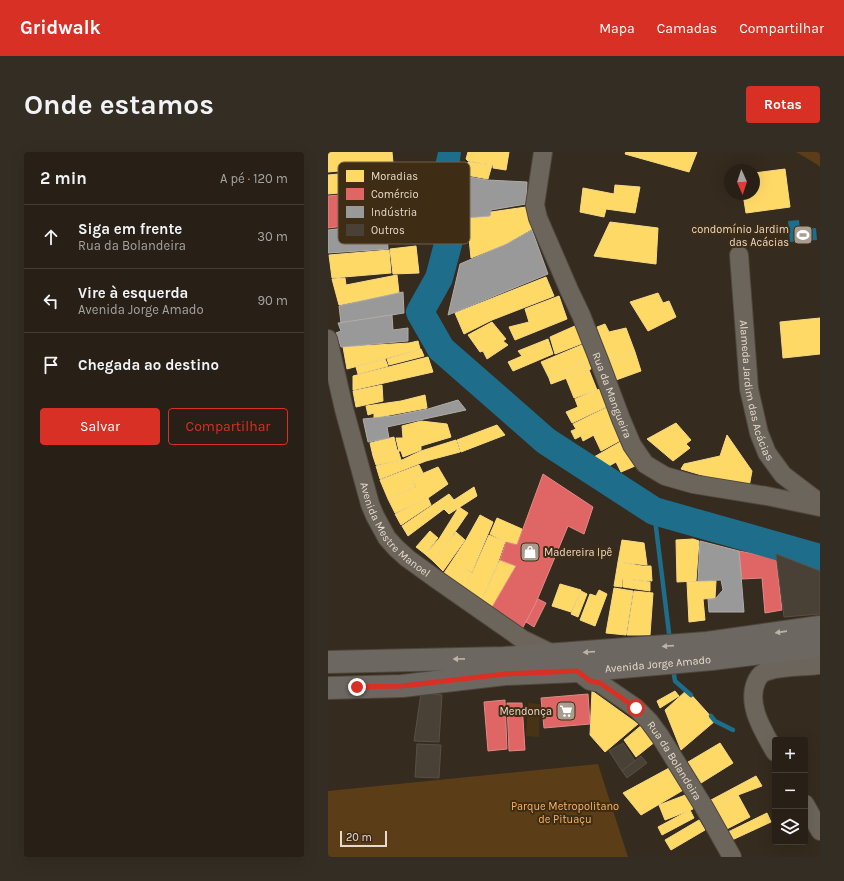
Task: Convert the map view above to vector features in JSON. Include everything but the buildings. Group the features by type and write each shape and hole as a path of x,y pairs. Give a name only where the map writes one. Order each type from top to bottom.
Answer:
{"main road":[{"name":"Avenida Jorge Amado","path":"710,651 820,627"},
{"name":"Avenida Jorge Amado","path":"338,688 402,686 505,666 553,654 630,658 710,651 820,646"},
{"name":"Avenida Jorge Amado","path":"337,662 505,666 577,671 630,658"},
{"path":"328,698 342,696 338,688 337,662"}],"street":[{"name":"Rua da Mangueira","path":"543,152 536,205 538,218 581,315 632,445 645,464 665,476 693,484 767,496 820,507"},
{"name":"Alameda Jardim das Acácias","path":"739,255 749,389 759,433 767,453 783,475 820,503"},
{"name":"Avenida Mestre Manoel","path":"328,344 357,460 370,504 388,538 407,558 436,579 522,638 553,654"},
{"path":"772,746 756,715 753,701 754,686 759,676 767,671 820,665"},
{"name":"Rua da Bolandeira","path":"577,671 590,681 604,686 636,708 649,721 684,775 732,857"},
{"path":"808,809 820,831"}],"shaded area":[{"path":"528,703 540,704 539,737 526,736"}],"green space":[{"path":"796,152 820,152 820,167 818,165"},
{"name":"Parque Metropolitano de Pituaçu","path":"598,764 628,857 328,857 328,791"}],"water":[{"path":"438,152 461,152 460,162 436,162"},
{"name":"condomínio Jardim das Acácias","path":"799,220 800,229 816,228 817,240 790,242 788,221"}],"waterway":[{"path":"448,244 439,278 420,312 441,349 546,441 654,511 820,558"},
{"path":"654,511 670,641"},
{"path":"673,668 675,681 691,695"},
{"path":"711,716 715,721 733,730"}],"place":[{"name":"condomínio Jardim das Acácias","path":"803,235"},
{"name":"Madereira Ipê","path":"530,552"},
{"name":"Mendonça","path":"566,711"}],"route":[{"path":"357,687 402,686 505,674 577,671 590,681 600,683 636,708"}]}
